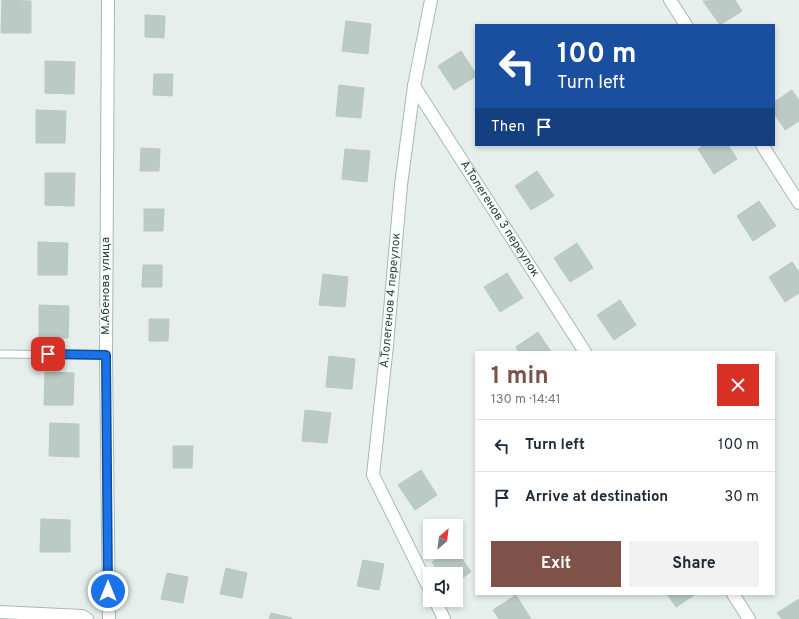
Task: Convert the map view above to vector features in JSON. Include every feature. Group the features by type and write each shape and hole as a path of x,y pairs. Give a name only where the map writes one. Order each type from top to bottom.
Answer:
{"street":[{"name":"М.Абенова улица","path":"108,0 106,355 109,619"},
{"name":"А.Толегенов 4 переулок","path":"423,576 373,475 387,344 401,185 414,86 431,0"},
{"path":"670,0 685,24"},
{"name":"А.Толегенов 3 переулок","path":"414,86 584,351"},
{"path":"763,146 799,202"},
{"path":"734,595 749,619"},
{"path":"438,607 444,619"},
{"path":"0,612 82,616 87,619"}],"lane":[{"path":"0,354 106,355"}],"building":[{"path":"2,0 31,1 31,33 1,33"},
{"path":"735,0 742,11 719,24 703,1"},
{"path":"145,15 165,16 164,38 145,37"},
{"path":"346,21 371,24 368,54 342,51"},
{"path":"461,51 475,72 475,77 454,90 438,66"},
{"path":"45,61 75,62 74,94 45,93"},
{"path":"154,74 173,74 172,96 153,95"},
{"path":"339,85 364,88 361,118 336,116"},
{"path":"792,90 799,101 799,121 785,130 775,115 775,101"},
{"path":"36,110 66,111 65,143 36,143"},
{"path":"702,146 729,146 737,159 714,174 698,149"},
{"path":"141,148 160,149 159,171 140,171"},
{"path":"345,149 370,151 367,182 342,179"},
{"path":"537,171 554,196 531,210 515,186"},
{"path":"45,173 75,173 74,206 45,205"},
{"path":"759,201 776,226 753,241 737,216"},
{"path":"144,209 164,209 163,231 144,231"},
{"path":"38,242 68,243 67,275 38,275"},
{"path":"577,243 593,268 570,282 554,258"},
{"path":"792,262 799,272 799,293 785,302 769,277"},
{"path":"143,265 162,265 162,287 142,287"},
{"path":"507,273 523,298 500,312 484,287"},
{"path":"323,274 348,277 345,307 319,305"},
{"path":"620,300 636,325 614,340 597,315"},
{"path":"39,305 69,306 68,338 39,338"},
{"path":"149,319 169,319 168,341 149,341"},
{"path":"538,332 550,351 518,351 516,347"},
{"path":"329,356 355,359 352,389 326,387"},
{"path":"45,372 74,373 73,405 44,405"},
{"path":"305,410 331,413 327,443 302,441"},
{"path":"50,423 79,424 79,457 49,456"},
{"path":"173,446 193,446 192,468 173,468"},
{"path":"421,470 437,495 415,510 398,485"},
{"path":"41,519 70,520 70,552 40,552"},
{"path":"436,559 463,559 471,572 463,577 463,567 435,567 432,562"},
{"path":"363,560 384,564 379,590 357,586"},
{"path":"226,568 247,573 242,598 220,594"},
{"path":"167,573 188,577 183,603 161,599"},
{"path":"516,595 531,619 499,619 493,610"},
{"path":"668,595 694,595 676,607"},
{"path":"799,599 799,619 782,619 777,613"},
{"path":"271,613 292,618 292,619 269,619"}],"route":[{"path":"48,354 92,356 106,355 108,591"}]}
